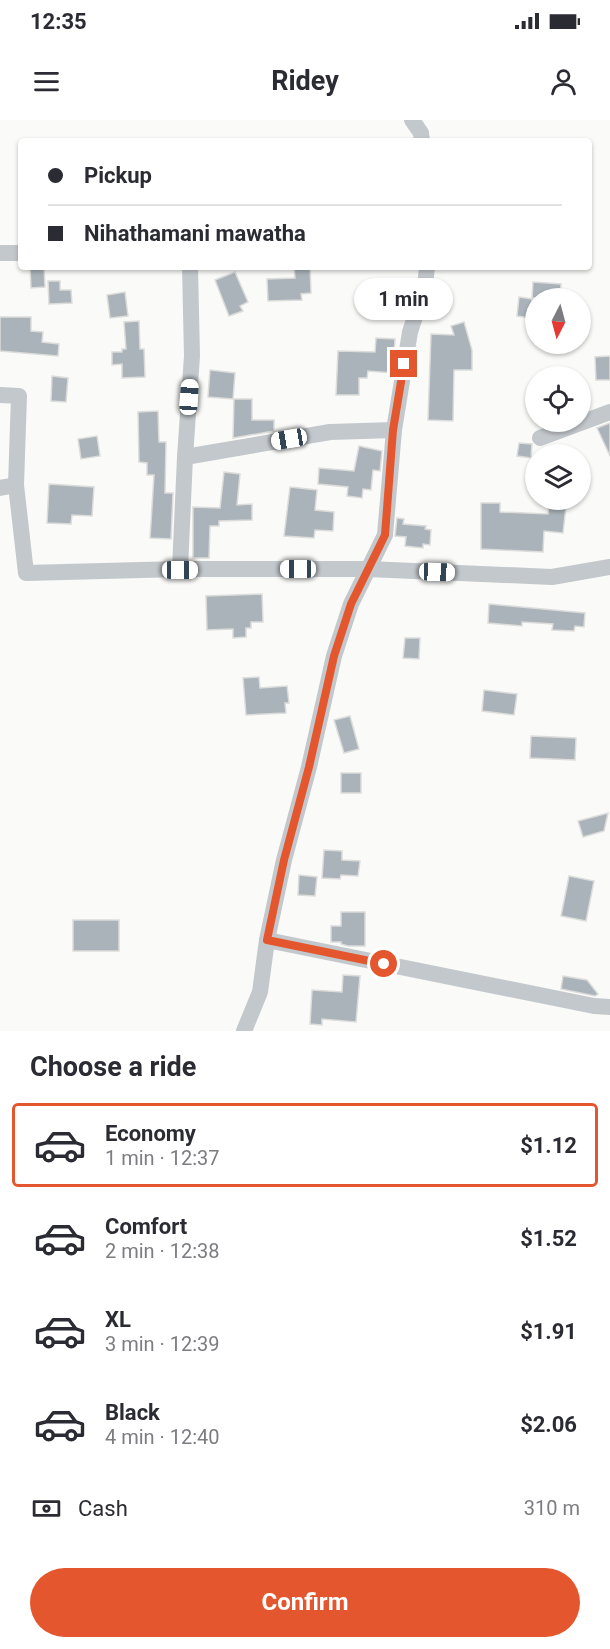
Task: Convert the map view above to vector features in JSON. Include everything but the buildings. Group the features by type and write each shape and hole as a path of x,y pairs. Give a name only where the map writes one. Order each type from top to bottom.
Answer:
{"street":[{"path":"412,120 421,133 422,138"},
{"path":"0,253 18,253"},
{"path":"180,570 192,356 190,270"},
{"path":"244,1031 260,992 267,940 284,860 334,656 351,604 385,535 393,430 410,332 425,286 427,270"},
{"path":"0,395 19,396 8,486 26,573 368,569 552,577 610,567"},
{"path":"540,438 610,412"},
{"path":"185,457 330,432 393,430"},
{"path":"267,940 594,1006 610,1007"}],"route":[{"path":"384,964 267,940 284,860 309,767 334,656 351,604 385,535 393,430 404,364"}]}
